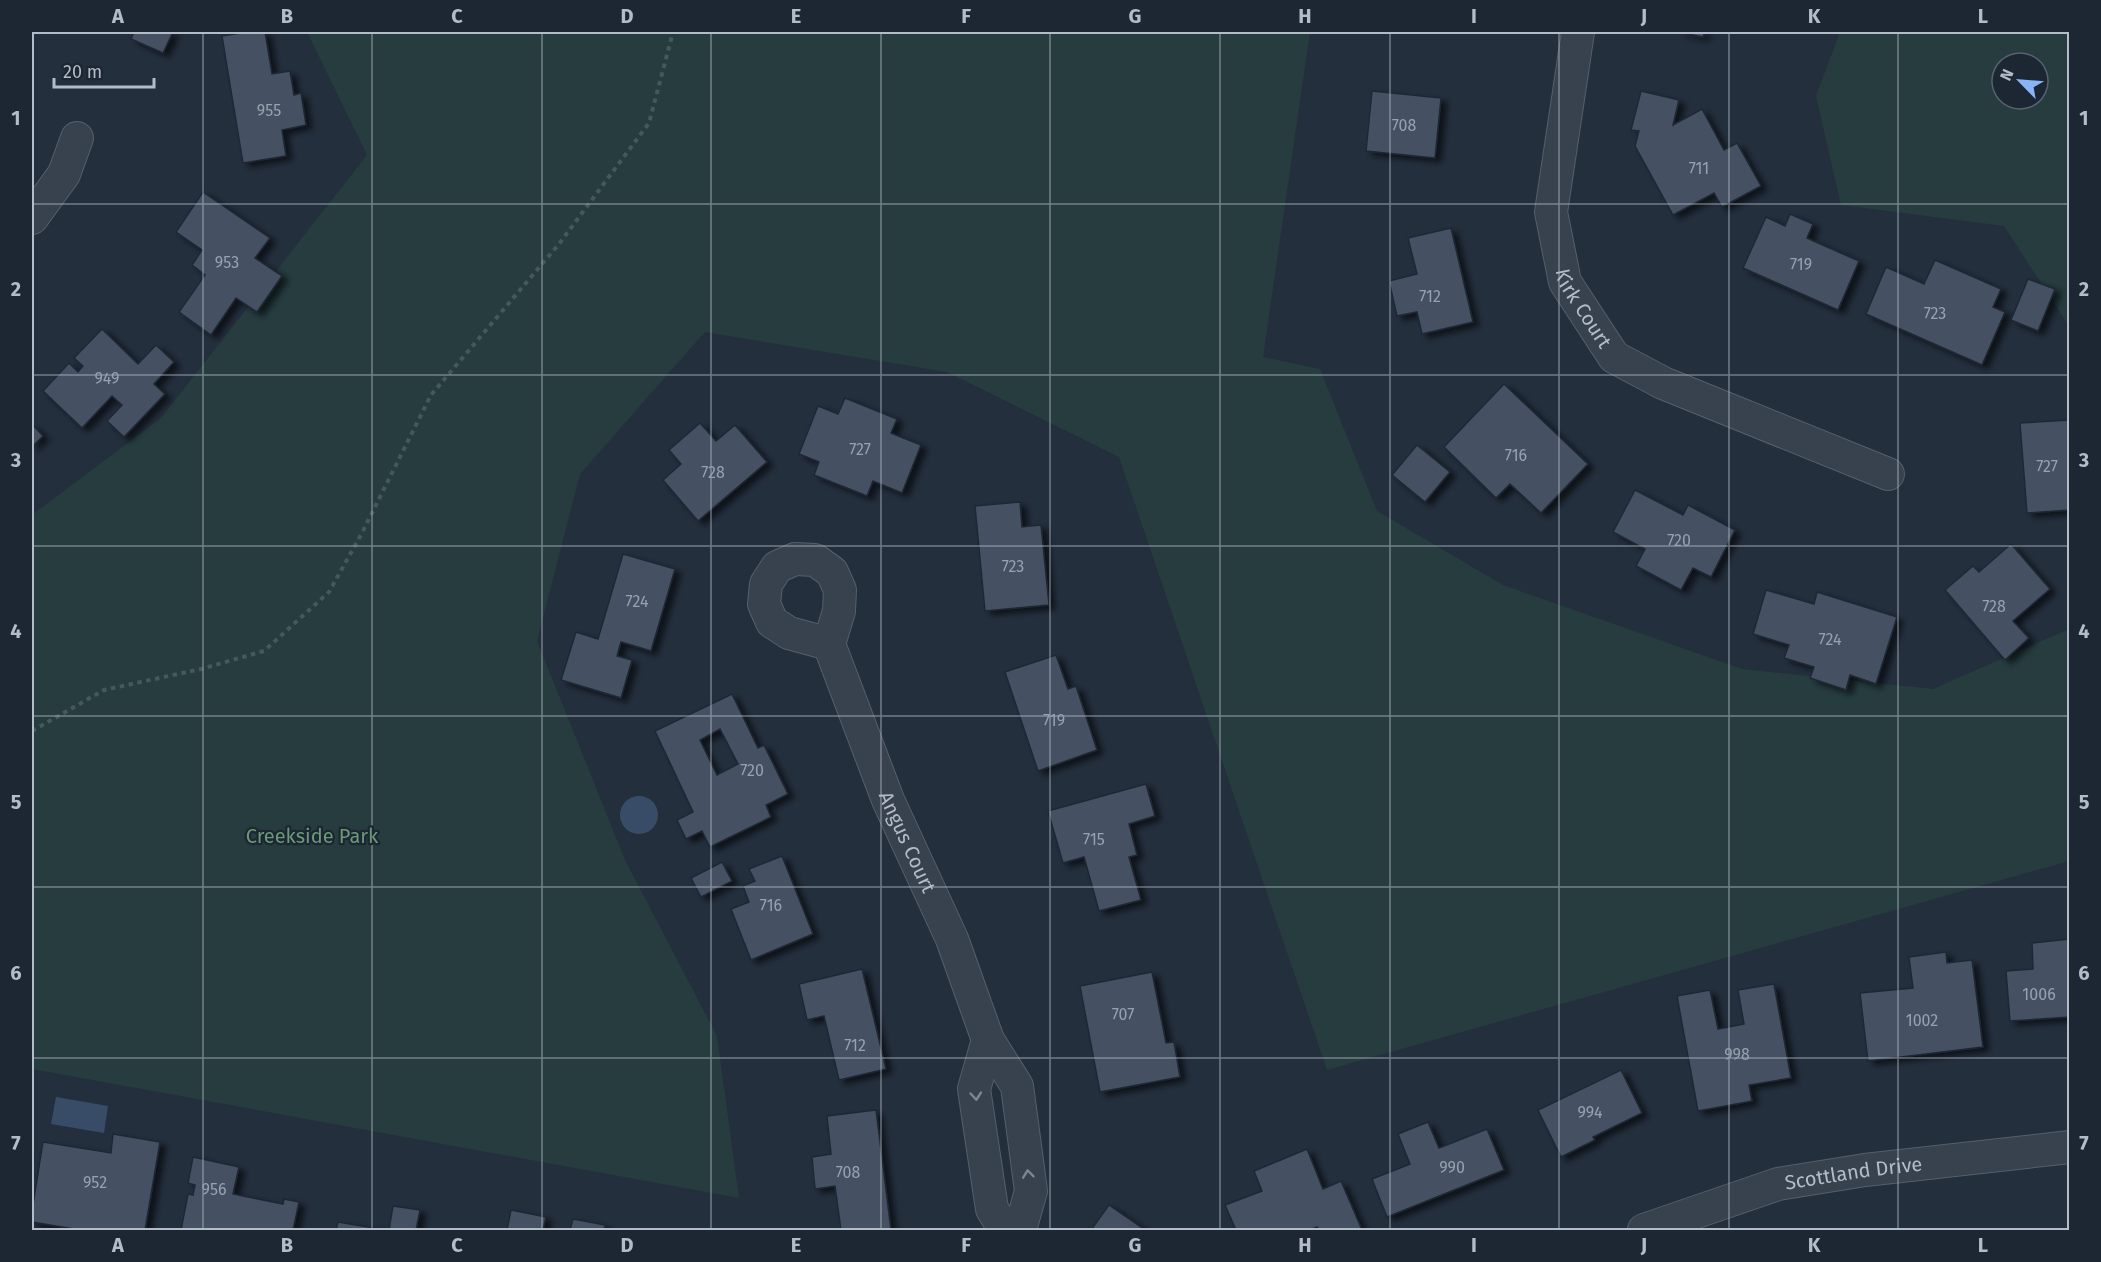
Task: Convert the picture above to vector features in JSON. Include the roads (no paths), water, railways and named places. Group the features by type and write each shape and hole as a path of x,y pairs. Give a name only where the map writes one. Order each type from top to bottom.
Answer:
{"street":[{"name":"Kirk Court","path":"1578,32 1551,212 1565,282 1614,357 1663,383 1888,474"},
{"path":"32,218 64,174 77,138"},
{"name":"Angus Court","path":"829,644 877,774 952,939 988,1040 1017,1086 1031,1191 1020,1230"},
{"path":"988,1040 974,1089 992,1209 1005,1230"},
{"name":"Scottland Drive","path":"1644,1230 1778,1184 1865,1170 2070,1147"}],"water":[{"path":"639,796 653,801 658,815 653,829 639,834 625,829 620,815 625,801"},
{"path":"56,1097 108,1106 104,1133 51,1124"}],"park label":[{"name":"Creekside Park","path":"312,836"}]}
